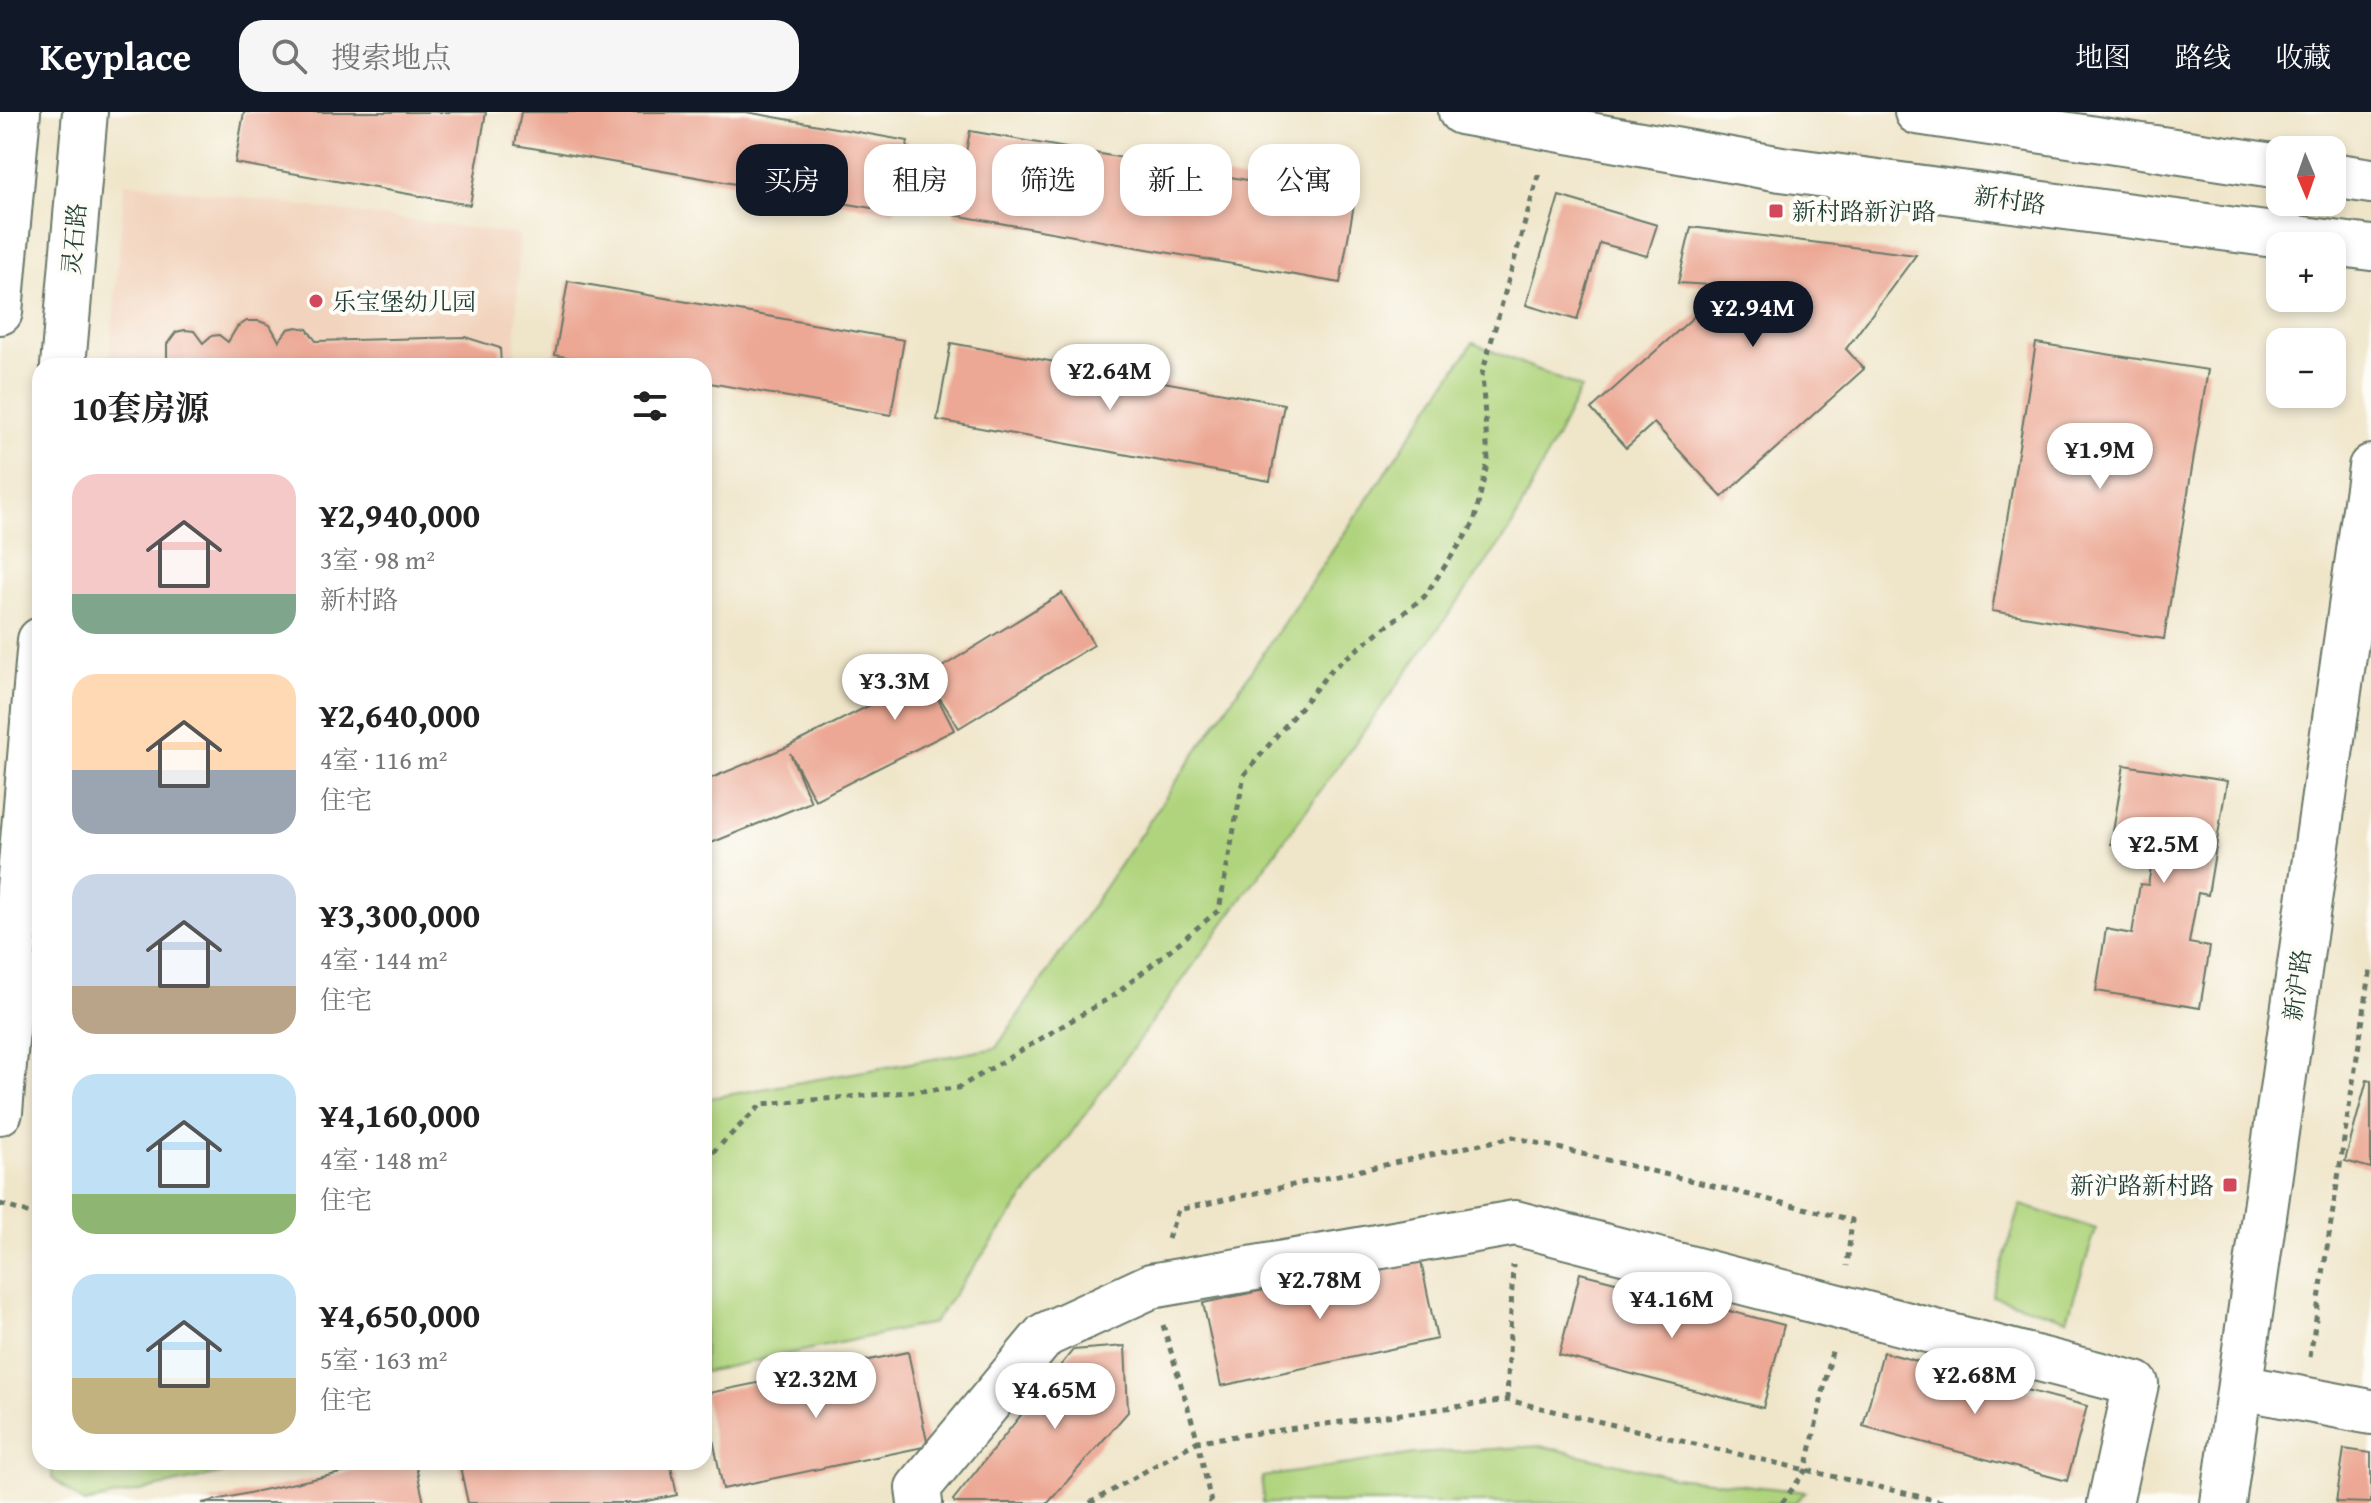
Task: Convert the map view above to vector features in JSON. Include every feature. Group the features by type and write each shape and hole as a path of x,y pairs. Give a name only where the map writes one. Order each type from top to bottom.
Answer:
{"street":[{"path":"0,312 18,112"},
{"name":"灵石路","path":"64,358 85,112"},
{"name":"新村路","path":"1461,112 1781,169 2371,248"},
{"path":"1917,112 2266,165"},
{"path":"2346,177 2371,181"},
{"name":"新沪路","path":"2223,1503 2371,467"},
{"path":"0,1112 32,734"},
{"path":"920,1503 918,1488 1045,1335 1151,1286 1515,1223 2136,1384 2110,1503"},
{"path":"2240,1387 2371,1412"}],"path":[{"path":"712,1153 762,1104 958,1088 1116,994 1219,910 1244,775 1333,668 1424,597 1474,523 1488,460 1482,374 1552,128"},
{"path":"2304,1399 2371,967"},
{"path":"0,1204 32,1214"},
{"path":"1507,1400 1515,1223"},
{"path":"1151,1286 1198,1441 1211,1503"},
{"path":"1782,1503 1806,1470 1842,1308"},
{"path":"1090,1503 1198,1441 1507,1400 1947,1503"}],"shaded area":[{"name":"乐宝堡幼儿园","path":"125,182 519,235 515,358 110,358"}],"green space":[{"path":"1473,343 1581,388 1510,530 933,1323 712,1370 712,1098 996,1048"},
{"path":"2021,1205 2096,1229 2067,1319 1992,1296"},
{"path":"1541,1446 1674,1477 1806,1492 1794,1503 1263,1503 1262,1477 1415,1454"},
{"path":"52,1470 239,1470 84,1503 52,1478"}],"building":[{"path":"244,112 486,112 470,205 235,163"},
{"path":"521,112 746,112 908,141 907,144 864,144 864,207 848,204 848,144 736,144 736,184 515,145"},
{"path":"970,131 1044,144 992,144 992,216 1104,216 1104,155 1120,157 1120,216 1232,216 1232,177 1248,180 1248,216 1352,216 1340,283 960,216 976,216 976,144 968,144"},
{"path":"1559,196 1657,225 1647,256 1600,243 1577,320 1526,305"},
{"path":"1691,227 1916,255 1846,349 1864,369 1722,497 1654,423 1626,448 1591,409 1728,286 1678,283"},
{"path":"568,281 904,340 891,415 712,383 712,358 571,358 555,355"},
{"path":"247,321 259,321 270,325 279,341 288,329 297,327 307,329 316,341 465,337 500,348 501,358 167,358 167,344 176,332 194,331 203,343 211,336 219,335 228,342 237,327"},
{"path":"951,343 1284,404 1270,481 937,420"},
{"path":"2036,343 2208,370 2164,639 1992,611"},
{"path":"1062,593 1094,645 959,728 929,681 954,730 815,800 790,753 811,802 712,843 712,778 787,747 926,677"},
{"path":"2124,765 2227,781 2208,895 2198,893 2189,943 2210,947 2200,1008 2096,991 2106,929 2132,934 2140,884 2148,885 2154,851 2111,844"},
{"path":"2367,1080 2371,1081 2371,1168 2345,1161"},
{"path":"1420,1257 1437,1339 1221,1386 1203,1303"},
{"path":"1580,1273 1784,1325 1763,1408 1559,1355"},
{"path":"1125,1346 1128,1412 1048,1503 955,1503 953,1500 1073,1350"},
{"path":"908,1352 928,1446 723,1489 712,1434 712,1392"},
{"path":"1883,1352 2087,1406 2067,1481 1863,1426"},
{"path":"2344,1449 2371,1453 2371,1503 2336,1502"},
{"path":"355,1470 417,1470 424,1503 202,1503"},
{"path":"461,1470 672,1470 677,1495 638,1503 468,1503"}],"place":[{"name":"新村路新沪路","path":"1776,211"},
{"name":"乐宝堡幼儿园","path":"316,301"},
{"name":"新沪路新村路","path":"2230,1185"}]}
